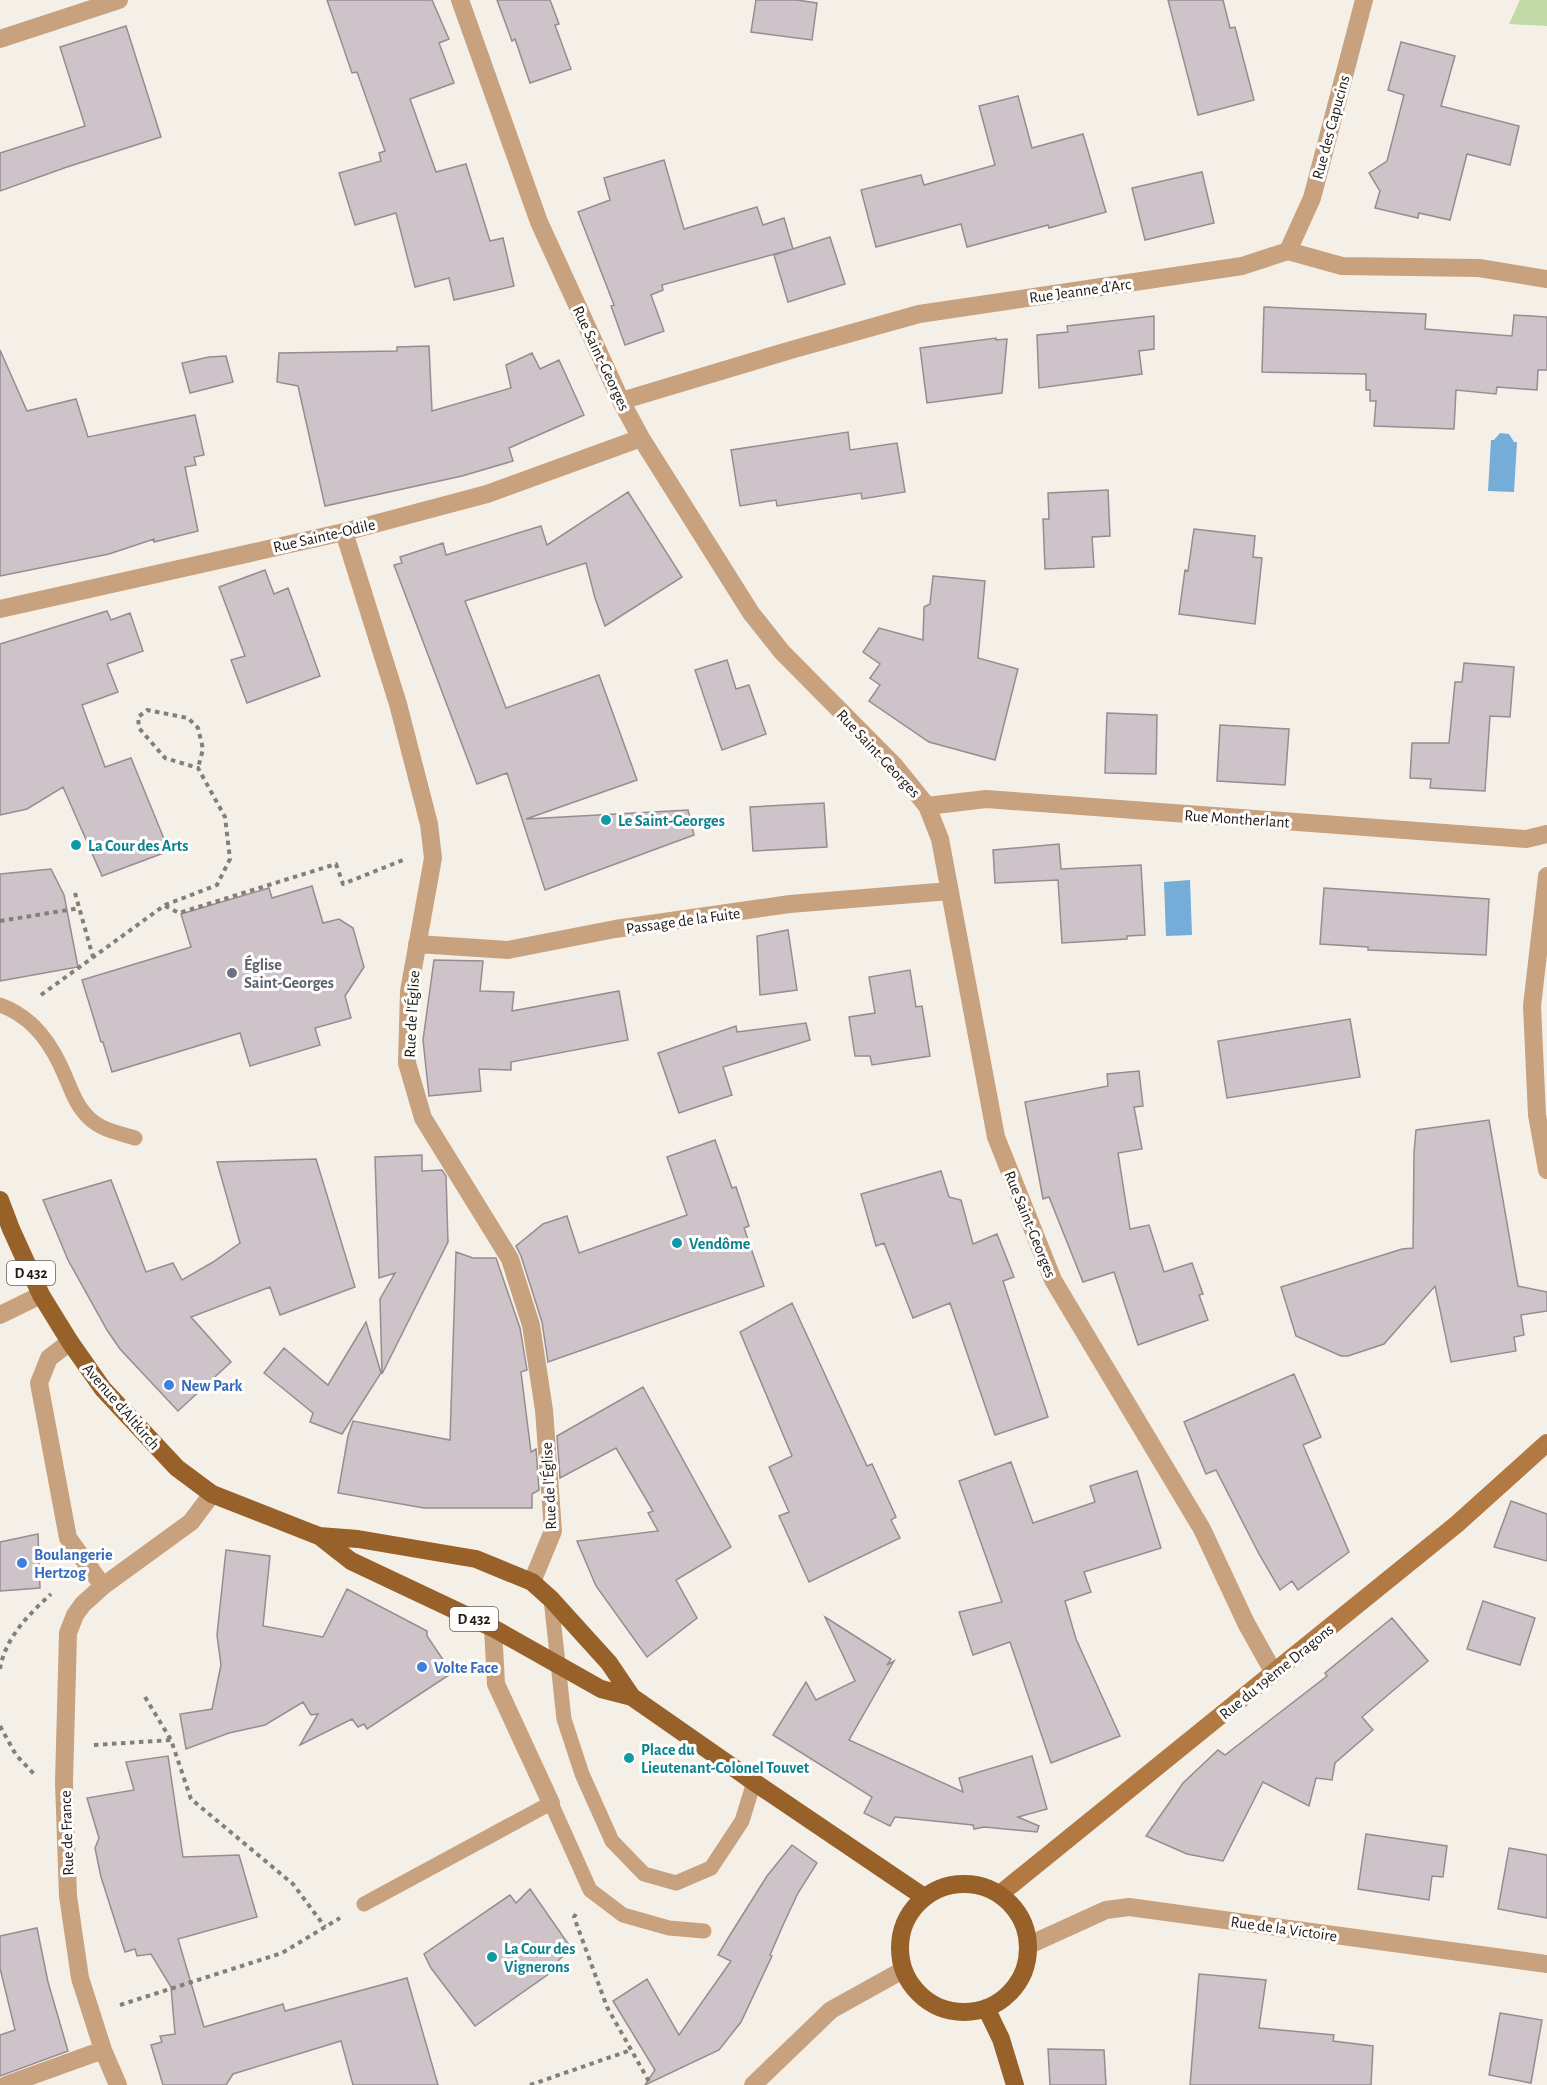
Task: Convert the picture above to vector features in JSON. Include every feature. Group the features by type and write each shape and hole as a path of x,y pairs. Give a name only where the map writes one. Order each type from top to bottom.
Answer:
{"main road":[{"name":"Avenue d'Altkirch","path":"0,1200 10,1229 41,1296 103,1389 152,1442 177,1467 212,1494 318,1536"},
{"name":"Rue du 19ème Dragons","path":"1000,1894 1457,1524 1547,1443"},
{"name":"D 432","path":"318,1536 358,1539 476,1559 532,1582 551,1599 609,1664 632,1697 924,1897"},
{"name":"D 432","path":"318,1536 351,1561 493,1628 601,1689 632,1697"},
{"path":"962,1883 982,1886 1000,1894 1015,1908 1024,1926 1029,1945 1026,1966 1017,1984 1004,1999 986,2008 966,2012 946,2010 928,2001 913,1988 903,1970 899,1950 902,1930 910,1912 924,1897 942,1887 962,1883"},
{"path":"986,2008 1001,2039 1015,2085"}],"street":[{"path":"0,39 119,0"},
{"name":"Rue Saint-Georges","path":"460,0 539,222 621,401 641,438 751,613 782,652 894,765 927,806 940,839 996,1137 1053,1280 1202,1529 1246,1623 1274,1673"},
{"name":"Rue des Capucins","path":"1288,251 1312,198 1364,0"},
{"path":"1288,251 1342,266 1479,268 1547,279"},
{"name":"Rue Jeanne d'Arc","path":"621,401 919,314 1242,266 1288,251"},
{"name":"Rue Sainte-Odile","path":"0,609 344,532 487,494 641,438"},
{"name":"Rue de l'Église","path":"344,532 412,752 429,824 432,849 433,858 409,991 407,1063 423,1118 510,1259 531,1325 544,1410 553,1531 532,1582"},
{"name":"Rue Montherlant","path":"927,806 986,799 1526,839 1547,834"},
{"path":"1547,876 1532,1006 1537,1115 1547,1170"},
{"name":"Passage de la Fuite","path":"417,944 508,950 615,929 790,904 950,891"},
{"path":"0,1315 41,1296"},
{"path":"70,1342 49,1358 39,1383 68,1538 103,1586"},
{"name":"Rue de France","path":"118,2085 103,2050 80,1978 68,1896 64,1783 68,1634 82,1604 191,1522 212,1494"},
{"path":"493,1628 496,1684 551,1803"},
{"name":"Rue de la Victoire","path":"1029,1945 1106,1910 1129,1907 1547,1964"},
{"path":"753,2085 831,2010 903,1970"},
{"path":"6,2085 103,2050"}],"lane":[{"path":"0,1005 16,1012 42,1034 53,1048 78,1105 89,1118 102,1128 135,1138"},
{"path":"551,1599 564,1719 582,1774 612,1841 644,1874 676,1883 711,1868 742,1821 754,1782"},
{"path":"364,1904 551,1803 590,1890 623,1915 669,1928 704,1930"}],"path":[{"path":"16,1012 165,905 217,885 230,860 225,817 198,768 203,749 198,728 188,718 147,710 138,717 139,728 165,758 198,768"},
{"path":"165,905 179,913 336,864 343,884 432,849"},
{"path":"75,893 93,957"},
{"path":"0,921 80,908"},
{"path":"0,1669 13,1635 39,1605 86,1564"},
{"path":"145,1697 171,1740 191,1799 293,1884 325,1927"},
{"path":"66,1746 171,1740"},
{"path":"590,1890 574,1917 607,2007 651,2085"},
{"path":"92,2013 282,1953 364,1904"},
{"path":"530,2085 631,2050"}],"green space":[{"path":"1520,0 1547,0 1547,26 1509,24"}],"water":[{"path":"1500,433 1509,434 1514,442 1517,442 1514,492 1488,491 1491,440 1494,440"},
{"path":"1190,880 1192,935 1166,936 1164,882"}],"building":[{"path":"327,0 432,0 449,39 439,43 454,83 410,99 436,172 466,164 490,241 503,238 514,286 454,300 449,278 415,287 396,213 355,225 339,173 381,161 379,153 385,151 357,72 352,73"},
{"path":"497,0 550,0 559,24 555,25 571,69 530,83 515,39 512,41"},
{"path":"756,0 797,0 817,3 812,40 751,32"},
{"path":"1168,0 1223,0 1230,28 1235,27 1254,100 1198,115"},
{"path":"126,26 161,137 0,191 0,153 85,126 60,47"},
{"path":"1401,42 1455,56 1441,106 1519,126 1510,165 1467,154 1450,220 1419,213 1418,218 1375,208 1380,191 1369,173 1387,161 1404,95 1388,90"},
{"path":"1018,96 1032,148 1083,134 1106,212 967,247 961,224 876,247 861,190 921,175 924,185 995,165 979,106"},
{"path":"664,160 684,229 757,207 763,225 784,218 793,249 662,285 663,290 651,295 664,331 625,345 611,306 614,305 578,212 610,200 604,178"},
{"path":"1202,172 1214,223 1145,240 1132,188"},
{"path":"830,237 845,284 788,302 774,255"},
{"path":"1264,307 1426,314 1425,329 1512,336 1514,315 1547,317 1547,370 1538,370 1537,390 1497,387 1496,394 1456,390 1454,429 1374,426 1376,401 1370,401 1370,390 1366,390 1366,374 1262,372"},
{"path":"1154,316 1154,349 1139,351 1142,374 1039,388 1037,335 1068,332 1067,326"},
{"path":"996,338 996,340 1007,339 1002,393 927,403 920,348"},
{"path":"429,346 432,411 511,388 506,365 532,353 540,369 559,360 584,415 509,448 513,461 462,476 325,506 298,386 277,382 279,353 397,351 397,347"},
{"path":"0,350 27,411 76,399 88,437 195,415 204,455 194,457 196,465 185,467 198,531 154,542 154,539 109,554 0,576"},
{"path":"226,356 233,382 190,393 182,363"},
{"path":"848,432 850,450 897,443 905,492 862,499 861,493 777,506 776,500 740,506 731,450"},
{"path":"1108,490 1110,536 1092,537 1094,567 1045,569 1043,519 1049,519 1048,493"},
{"path":"628,492 682,577 605,626 586,563 465,601 506,708 599,675 637,780 526,819 688,810 694,835 545,890 507,773 477,784 394,565 402,563 400,557 443,543 446,555 541,526 547,545"},
{"path":"1194,529 1255,536 1253,557 1262,558 1255,624 1179,614"},
{"path":"265,570 274,594 288,588 320,676 247,703 231,660 245,656 219,587"},
{"path":"933,576 985,581 978,658 1018,669 995,760 929,742 869,701 880,685 870,678 880,664 863,652 879,628 923,640 924,607 930,604"},
{"path":"107,611 111,620 130,613 143,651 107,664 118,692 82,705 105,767 131,758 169,851 102,876 63,787 27,809 0,815 0,644"},
{"path":"727,660 736,689 749,685 766,734 722,750 695,670"},
{"path":"1464,663 1514,667 1510,717 1490,716 1485,791 1430,788 1431,779 1410,778 1412,743 1449,743 1455,682 1462,682"},
{"path":"1107,713 1157,715 1156,774 1105,773"},
{"path":"1220,725 1289,729 1285,785 1217,781"},
{"path":"824,803 827,847 753,851 750,807"},
{"path":"1059,844 1061,869 1141,865 1145,935 1127,936 1127,939 1062,943 1058,880 995,883 993,850"},
{"path":"51,869 64,895 78,967 0,981 0,874"},
{"name":"Église Saint-Georges","path":"312,886 323,923 339,919 353,928 364,967 345,996 351,1018 315,1028 320,1045 250,1066 240,1033 112,1072 82,980 191,947 181,914 269,888 272,898"},
{"path":"1324,888 1489,899 1486,955 1368,950 1368,947 1320,944"},
{"path":"788,930 797,990 760,995 757,936"},
{"path":"434,960 483,961 480,991 514,992 512,1011 619,991 628,1040 511,1062 511,1070 479,1069 481,1091 429,1096 423,1040"},
{"path":"910,970 916,1007 922,1006 930,1056 872,1065 870,1056 855,1056 849,1017 875,1013 869,977"},
{"path":"1350,1019 1360,1077 1227,1098 1218,1041"},
{"path":"806,1023 810,1040 723,1067 732,1095 679,1113 658,1053 736,1026 737,1032"},
{"path":"1139,1071 1143,1106 1134,1107 1142,1149 1118,1153 1130,1229 1149,1225 1164,1272 1192,1263 1203,1294 1199,1295 1208,1320 1138,1345 1114,1272 1083,1282 1049,1197 1043,1199 1025,1102 1108,1086 1107,1074"},
{"path":"1489,1120 1518,1286 1547,1292 1547,1311 1521,1315 1524,1335 1514,1337 1516,1351 1451,1362 1435,1286 1384,1344 1348,1356 1341,1356 1296,1336 1281,1287 1402,1249 1413,1248 1416,1130"},
{"name":"Vendôme","path":"715,1140 732,1188 736,1187 749,1226 744,1228 764,1286 548,1362 542,1322 516,1246 543,1224 567,1216 579,1253 687,1215 667,1157"},
{"path":"422,1155 422,1171 442,1170 446,1176 448,1242 382,1374 380,1299 395,1273 379,1278 375,1157"},
{"path":"316,1159 355,1287 280,1315 270,1287 191,1317 231,1362 178,1411 120,1349 107,1330 68,1260 43,1200 111,1180 146,1272 173,1263 182,1280 240,1243 217,1162"},
{"path":"941,1171 949,1197 961,1200 973,1244 997,1234 1014,1277 1003,1281 1048,1417 995,1435 950,1303 913,1318 884,1243 876,1246 861,1194"},
{"path":"456,1252 473,1258 496,1258 520,1328 527,1370 521,1372 531,1452 536,1449 539,1490 532,1494 532,1508 424,1508 338,1493 348,1436 353,1421 450,1440"},
{"path":"792,1303 867,1466 872,1464 896,1517 891,1520 900,1538 809,1582 779,1516 789,1512 769,1467 792,1456 740,1332"},
{"path":"366,1322 381,1373 342,1434 310,1422 313,1413 264,1373 284,1348 328,1385"},
{"path":"1294,1374 1321,1437 1303,1445 1349,1552 1298,1590 1292,1581 1280,1590 1216,1470 1206,1474 1184,1422"},
{"path":"643,1387 731,1547 676,1580 697,1618 647,1657 596,1586 577,1541 658,1531 648,1513 653,1511 616,1448 560,1478 557,1436"},
{"path":"1011,1462 1033,1523 1095,1502 1090,1486 1137,1471 1161,1548 1084,1572 1091,1592 1065,1601 1076,1639 1120,1736 1051,1763 1010,1642 973,1655 959,1612 1002,1602 959,1481"},
{"path":"1511,1501 1547,1514 1547,1561 1494,1547"},
{"path":"38,1534 40,1588 0,1591 0,1542"},
{"path":"226,1550 270,1556 263,1626 323,1637 347,1589 427,1631 427,1636 452,1673 367,1729 364,1724 358,1727 352,1719 300,1745 318,1714 311,1715 303,1702 265,1725 229,1733 186,1749 180,1714 212,1709 221,1665 217,1635"},
{"path":"1483,1601 1535,1618 1520,1665 1467,1649"},
{"path":"825,1617 891,1659 887,1665 894,1661 849,1740 963,1792 959,1778 1032,1756 1047,1809 1018,1817 1039,1826 1037,1832 984,1827 974,1829 973,1825 895,1817 890,1826 864,1813 872,1797 773,1735 806,1682 816,1700 855,1681"},
{"path":"1392,1618 1428,1661 1362,1717 1373,1730 1335,1763 1332,1780 1316,1778 1309,1806 1263,1782 1223,1861 1187,1854 1146,1836 1183,1783 1218,1750 1225,1755 1327,1676 1325,1673"},
{"path":"168,1756 183,1857 239,1855 257,1917 178,1939 204,2027 283,2004 285,2011 407,1978 438,2085 353,2085 341,2041 233,2074 226,2085 163,2085 151,2045 162,2042 160,2036 175,2034 171,1987 151,1954 137,1956 135,1949 125,1952 101,1877 95,1848 99,1838 87,1798 134,1790 126,1762"},
{"path":"1366,1834 1447,1846 1443,1877 1432,1876 1429,1900 1358,1889"},
{"path":"792,1845 817,1863 798,1893 741,2022 719,2050 645,2085 655,2070 613,2001 647,1979 679,2035 731,1961 718,1955 767,1876"},
{"path":"1509,1848 1547,1855 1547,1918 1498,1909"},
{"name":"La Cour des Vignerons","path":"530,1889 571,1948 557,1962 560,1966 475,2026 431,1968 424,1954 510,1895 516,1903"},
{"path":"37,1928 48,1982 68,2051 0,2076 0,2035 15,2030 0,1968 0,1936"},
{"path":"1199,1974 1266,1980 1259,2028 1334,2035 1333,2041 1373,2046 1371,2085 1190,2085"},
{"path":"1500,2013 1542,2020 1531,2083 1489,2075"},
{"path":"1048,2049 1104,2050 1106,2085 1050,2085"}],"place":[{"name":"Le Saint-Georges","path":"606,820"},
{"name":"La Cour des Arts","path":"76,845"},
{"name":"Église Saint-Georges","path":"232,973"},
{"name":"Vendôme","path":"677,1243"},
{"name":"New Park","path":"169,1385"},
{"name":"Boulangerie Hertzog","path":"22,1563"},
{"name":"Volte Face","path":"422,1667"},
{"name":"Place du Lieutenant-Colonel Touvet","path":"629,1758"},
{"name":"La Cour des Vignerons","path":"492,1957"}]}
